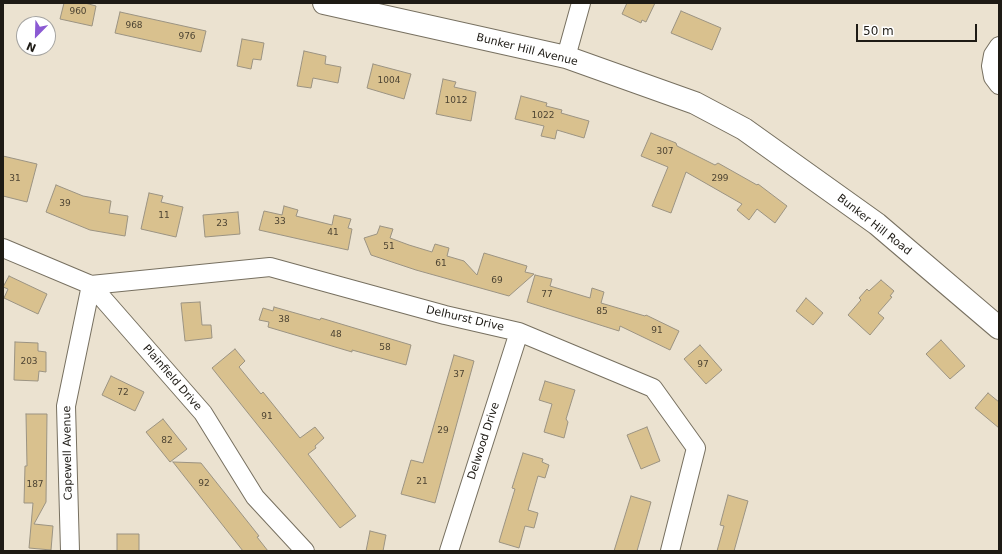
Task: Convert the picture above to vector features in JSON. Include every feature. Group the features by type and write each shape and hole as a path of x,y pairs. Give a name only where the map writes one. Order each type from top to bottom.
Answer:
{"main road":[{"name":"Bunker Hill Avenue","path":"324,3 566,57 695,103 744,129"},
{"name":"Bunker Hill Road","path":"744,129 876,224 999,328"}],"street":[{"path":"566,57 581,3"},
{"path":"999,46 993,55 991,66 993,77 999,85"},
{"name":"Plainfield Drive","path":"3,248 91,285 203,413 255,497 305,551"},
{"name":"Delhurst Drive","path":"91,285 270,267 445,315 519,332 653,388 696,448 670,551"},
{"name":"Capewell Avenue","path":"70,551 66,406 91,285"},
{"name":"Delwood Drive","path":"449,551 519,332"}],"building":[{"path":"64,3 85,3 96,6 92,26 60,19"},
{"path":"627,3 655,3 646,22 642,20 641,23 622,14"},
{"path":"681,11 721,28 712,50 671,33"},
{"path":"120,12 206,31 201,52 115,33"},
{"path":"242,39 264,43 261,60 253,59 251,69 237,66"},
{"path":"304,51 326,56 325,64 341,67 338,83 313,78 311,88 297,86"},
{"path":"373,64 411,74 404,99 367,88"},
{"path":"443,79 456,82 454,87 476,92 471,121 436,114"},
{"path":"521,96 547,103 546,106 562,110 561,113 589,121 584,138 557,130 555,139 541,136 544,126 515,119"},
{"path":"651,133 676,143 677,146 715,165 718,163 757,185 758,184 787,206 775,223 757,209 749,220 737,210 742,204 686,172 671,213 652,206 668,167 641,156"},
{"path":"3,156 37,164 27,202 3,196"},
{"path":"56,185 83,196 111,201 109,213 128,216 125,236 90,230 46,212"},
{"path":"149,193 163,196 161,202 183,207 176,237 141,229"},
{"path":"284,206 298,210 296,216 332,225 334,215 351,219 348,228 352,229 348,250 259,230 264,211 282,215"},
{"path":"238,212 240,234 205,237 203,215"},
{"path":"380,226 393,229 390,238 409,245 432,252 435,244 449,248 447,256 464,261 477,275 484,253 527,266 525,272 534,274 509,296 416,270 371,255 364,238 377,234"},
{"path":"535,275 552,279 550,286 590,298 592,288 604,292 601,303 645,316 646,315 679,331 670,350 620,326 619,331 527,302"},
{"path":"9,276 47,294 38,314 4,298 8,289 3,287"},
{"path":"881,280 894,291 890,296 892,297 878,313 884,318 870,335 848,315 861,300 859,298 867,289 869,291"},
{"path":"806,298 823,313 813,325 796,311"},
{"path":"200,302 202,325 211,325 212,338 185,341 181,303"},
{"path":"274,307 320,320 321,318 411,345 406,365 352,350 352,352 268,327 269,322 259,320 263,308 273,311"},
{"path":"941,340 965,366 950,379 926,354"},
{"path":"15,342 38,343 38,351 46,352 46,372 39,371 38,381 14,380"},
{"path":"700,345 722,370 706,384 684,359"},
{"path":"235,349 245,361 239,367 261,394 263,392 300,438 315,427 324,438 315,446 316,448 308,454 356,516 340,528 212,368"},
{"path":"454,355 474,361 435,503 401,494 411,460 423,463"},
{"path":"111,376 144,392 135,411 102,395"},
{"path":"545,381 575,390 566,419 568,422 564,438 544,432 552,404 539,400"},
{"path":"988,393 999,402 999,428 975,408"},
{"path":"26,414 47,414 46,502 34,524 53,526 51,550 29,548 33,503 24,503 25,466 27,466"},
{"path":"163,419 187,449 170,462 146,432"},
{"path":"647,427 660,461 641,469 627,435"},
{"path":"523,453 543,459 542,462 549,465 545,478 538,476 528,510 538,513 534,528 525,526 519,548 499,542 515,489 512,488"},
{"path":"173,462 201,463 259,536 257,537 268,551 243,551"},
{"path":"728,495 748,501 734,551 717,551 724,526 720,525"},
{"path":"631,496 651,502 637,551 614,551"},
{"path":"370,531 386,535 383,551 366,551"},
{"path":"117,534 139,534 139,551 117,551"}]}
